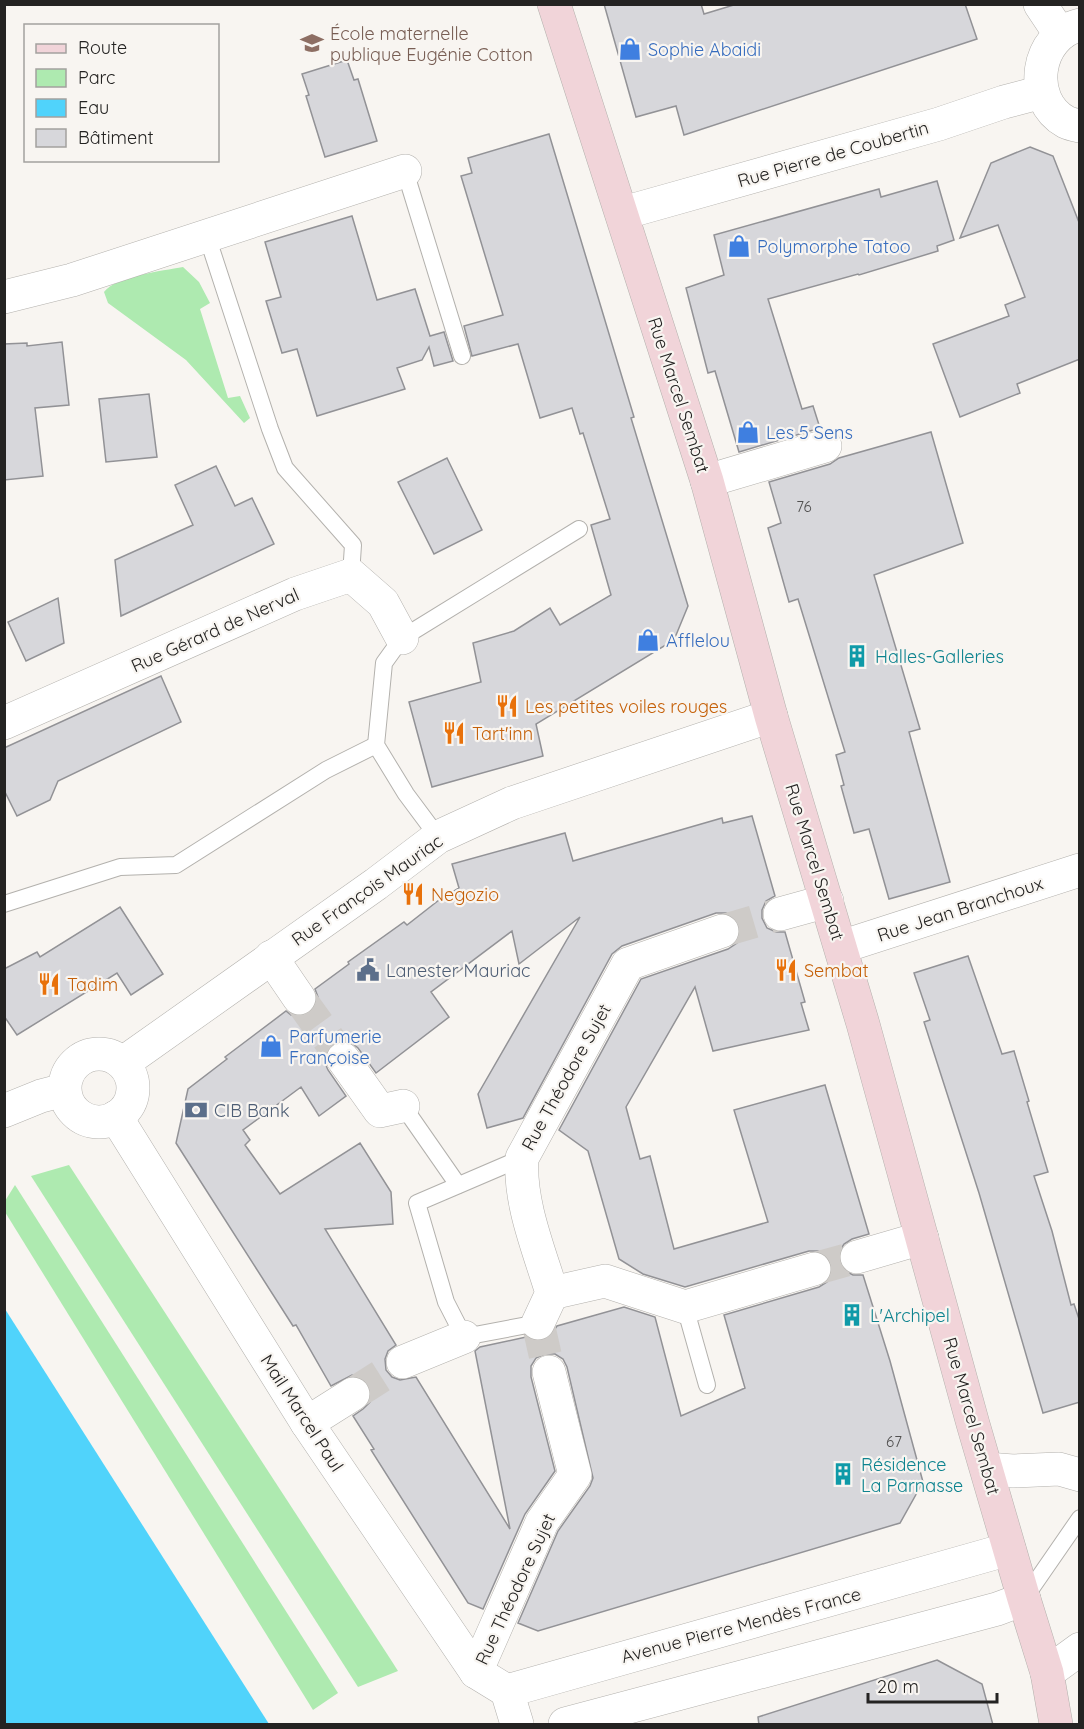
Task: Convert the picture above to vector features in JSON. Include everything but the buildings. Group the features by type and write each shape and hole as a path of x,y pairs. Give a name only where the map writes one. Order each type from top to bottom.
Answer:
{"street":[{"name":"Rue Marcel Sembat","path":"554,4 623,213 707,481 771,716 841,947 1009,1549 1047,1673 1056,1725"},
{"path":"1040,4 1070,29 1047,48 1040,65 1042,92 1051,109 1065,122 1080,126"},
{"name":"Rue Pierre de Coubertin","path":"623,213 939,124 1042,92"},
{"path":"4,297 72,280 405,171"},
{"path":"707,481 825,446"},
{"path":"351,575 382,603 402,638"},
{"name":"Rue Gérard de Nerval","path":"4,723 295,594 351,575"},
{"name":"Rue François Mauriac","path":"123,1063 376,884 438,837 512,803 771,716"},
{"name":"Rue Jean Branchoux","path":"841,947 1080,870"},
{"path":"780,914 827,901"},
{"name":"Rue Théodore Sujet","path":"552,1293 522,1184 522,1158 628,964 722,931"},
{"path":"271,957 299,999"},
{"path":"95,1053 111,1055 123,1063 131,1074 133,1085 131,1099 126,1108 116,1117 105,1121 85,1119 72,1109 66,1100 64,1090 70,1069 80,1059 95,1053"},
{"path":"343,1059 380,1111 403,1106"},
{"path":"4,1111 41,1096 64,1090"},
{"name":"Mail Marcel Paul","path":"116,1117 307,1424 476,1672 507,1691"},
{"path":"857,1257 922,1238"},
{"path":"538,1323 552,1293 605,1281 685,1307 814,1269"},
{"path":"403,1362 464,1337"},
{"name":"Rue Théodore Sujet","path":"476,1672 542,1522 575,1475 549,1372"},
{"path":"307,1424 353,1394"},
{"path":"987,1469 1013,1471 1059,1469 1080,1475"},
{"name":"Avenue Pierre Mendès France","path":"507,1691 1009,1549"},
{"path":"565,1725 997,1609 1024,1599"},
{"path":"1047,1673 1080,1649"},
{"path":"507,1691 518,1725"}],"lane":[{"path":"405,171 462,356"},
{"path":"207,236 285,468 353,545 351,575"},
{"path":"438,837 406,794 376,745 384,663 402,638 579,529"},
{"path":"4,904 120,867 176,865 326,770 376,745"},
{"path":"403,1106 458,1185"},
{"path":"522,1158 417,1203 446,1302 464,1337 538,1323"},
{"path":"685,1307 707,1385"},
{"path":"1024,1599 1080,1518"}],"green space":[{"path":"183,267 199,282 210,303 200,309 228,398 240,396 250,418 244,423 186,360 108,303 104,292 118,282 140,275"},
{"path":"69,1165 398,1671 358,1687 31,1176"},
{"path":"15,1185 338,1693 313,1710 5,1212 5,1201"}],"water":[{"path":"5,1309 269,1724 5,1724"}],"tunnel":[{"path":"722,931 780,914"},
{"path":"299,998 343,1059"},
{"path":"814,1269 857,1257"},
{"path":"538,1323 549,1372"},
{"path":"353,1394 389,1371"}],"place":[{"name":"École maternelle publique Eugénie Cotton","path":"312,43"},
{"name":"Sophie Abaidi","path":"630,49"},
{"name":"Polymorphe Tatoo","path":"739,246"},
{"name":"Les 5 Sens","path":"748,432"},
{"name":"Afflelou","path":"648,640"},
{"name":"Halles-Galleries","path":"857,656"},
{"name":"Les petites voiles rouges","path":"507,706"},
{"name":"Tart'inn","path":"454,733"},
{"name":"Negozio","path":"413,894"},
{"name":"Lanester Mauriac","path":"368,970"},
{"name":"Sembat","path":"786,970"},
{"name":"Tadim","path":"49,984"},
{"name":"Parfumerie Françoise","path":"271,1046"},
{"name":"CIB Bank","path":"196,1110"},
{"name":"L'Archipel","path":"852,1315"},
{"name":"Résidence La Parnasse","path":"843,1474"}]}
